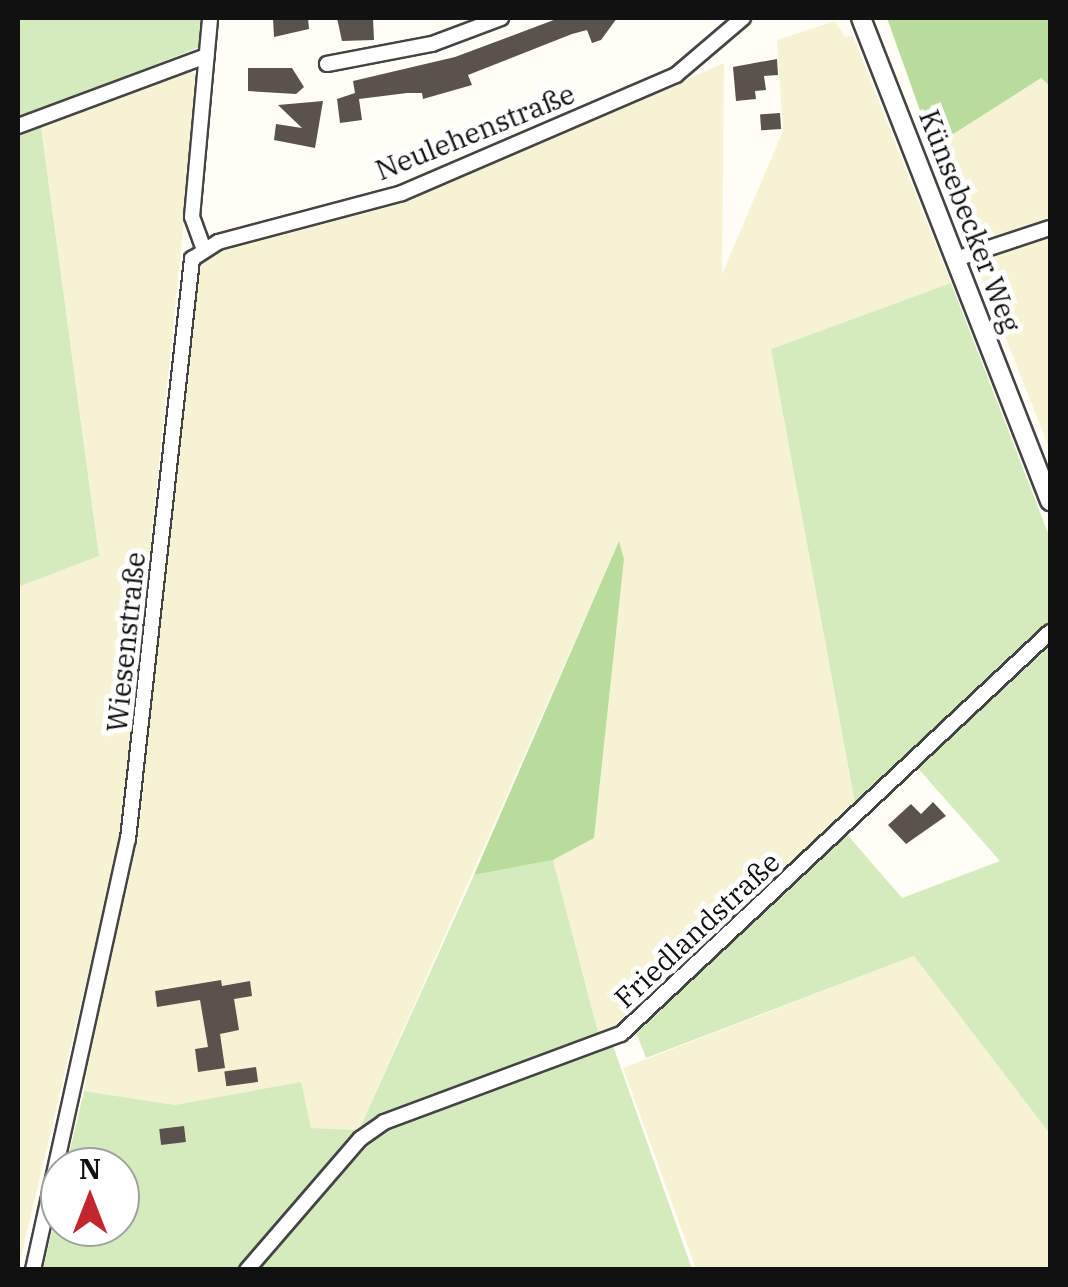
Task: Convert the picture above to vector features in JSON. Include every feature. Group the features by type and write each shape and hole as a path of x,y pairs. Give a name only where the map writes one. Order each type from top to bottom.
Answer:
{"street":[{"path":"203,247 192,217 210,18"},
{"path":"327,64 432,44 501,18"},
{"name":"Neulehenstraße","path":"203,247 402,193 676,75 743,18"},
{"name":"Künsebecker Weg","path":"861,18 1050,500"},
{"path":"18,126 206,56"},
{"path":"956,259 1050,228"},
{"name":"Wiesenstraße","path":"33,1270 128,838 187,274 203,247"},
{"name":"Friedlandstraße","path":"247,1270 360,1139 384,1122 621,1034 1050,632"}],"shaded area":[{"path":"835,21 845,37 853,36 951,283 771,349 855,803 617,1028 599,1036 553,860 594,838 624,559 618,543 359,1130 311,1128 209,1102 175,1105 84,1091 101,987 138,839 197,269 213,252 405,202 724,63 722,274 783,131 777,40"},
{"path":"188,70 199,76 120,839 47,1147 40,1147 40,1177 18,1270 18,587 99,556 41,127"},
{"path":"1041,78 1050,86 1050,219 970,244 933,147"},
{"path":"1050,238 1050,450 975,261"},
{"path":"914,956 1050,1134 1050,1269 696,1269 623,1068"}],"green space":[{"path":"18,18 203,18 200,47 18,118"},
{"path":"887,18 1050,18 1050,86 1041,78 933,147"},
{"path":"41,127 99,556 18,587 18,136"},
{"path":"951,283 1050,538 1050,622 855,803 771,349"},
{"path":"619,541 624,559 594,838 553,860 474,875"},
{"path":"1050,640 1050,1134 914,956 646,1058 636,1032 679,984 845,832 902,898 1000,861 915,765"},
{"path":"553,860 599,1036 381,1115 359,1130 474,875"},
{"path":"612,1043 692,1269 256,1270 380,1132"},
{"path":"301,1082 311,1128 359,1130 239,1269 43,1270 48,1247 140,1247 140,1147 71,1147 84,1091 175,1105"}],"building":[{"path":"273,18 308,18 309,29 274,37"},
{"path":"337,18 373,18 374,40 342,41"},
{"path":"559,18 617,18 601,40 592,43 587,30 572,34 468,75 472,85 423,99 422,93 407,93 359,99 362,120 340,123 337,99 355,93 353,81 455,57"},
{"path":"777,59 778,75 764,76 766,90 755,91 756,99 736,101 733,67"},
{"path":"248,68 292,68 304,87 296,94 248,91"},
{"path":"323,101 315,148 274,140 276,124 302,128 278,105"},
{"path":"780,113 781,129 761,130 760,114"},
{"path":"933,802 946,816 906,844 888,825 911,804 921,814"},
{"path":"221,980 222,986 250,981 252,996 234,999 239,1030 220,1034 225,1068 198,1072 195,1049 208,1047 200,1000 157,1007 155,991"},
{"path":"256,1067 258,1082 226,1086 224,1071"},
{"path":"184,1126 186,1142 161,1145 159,1129"}]}
